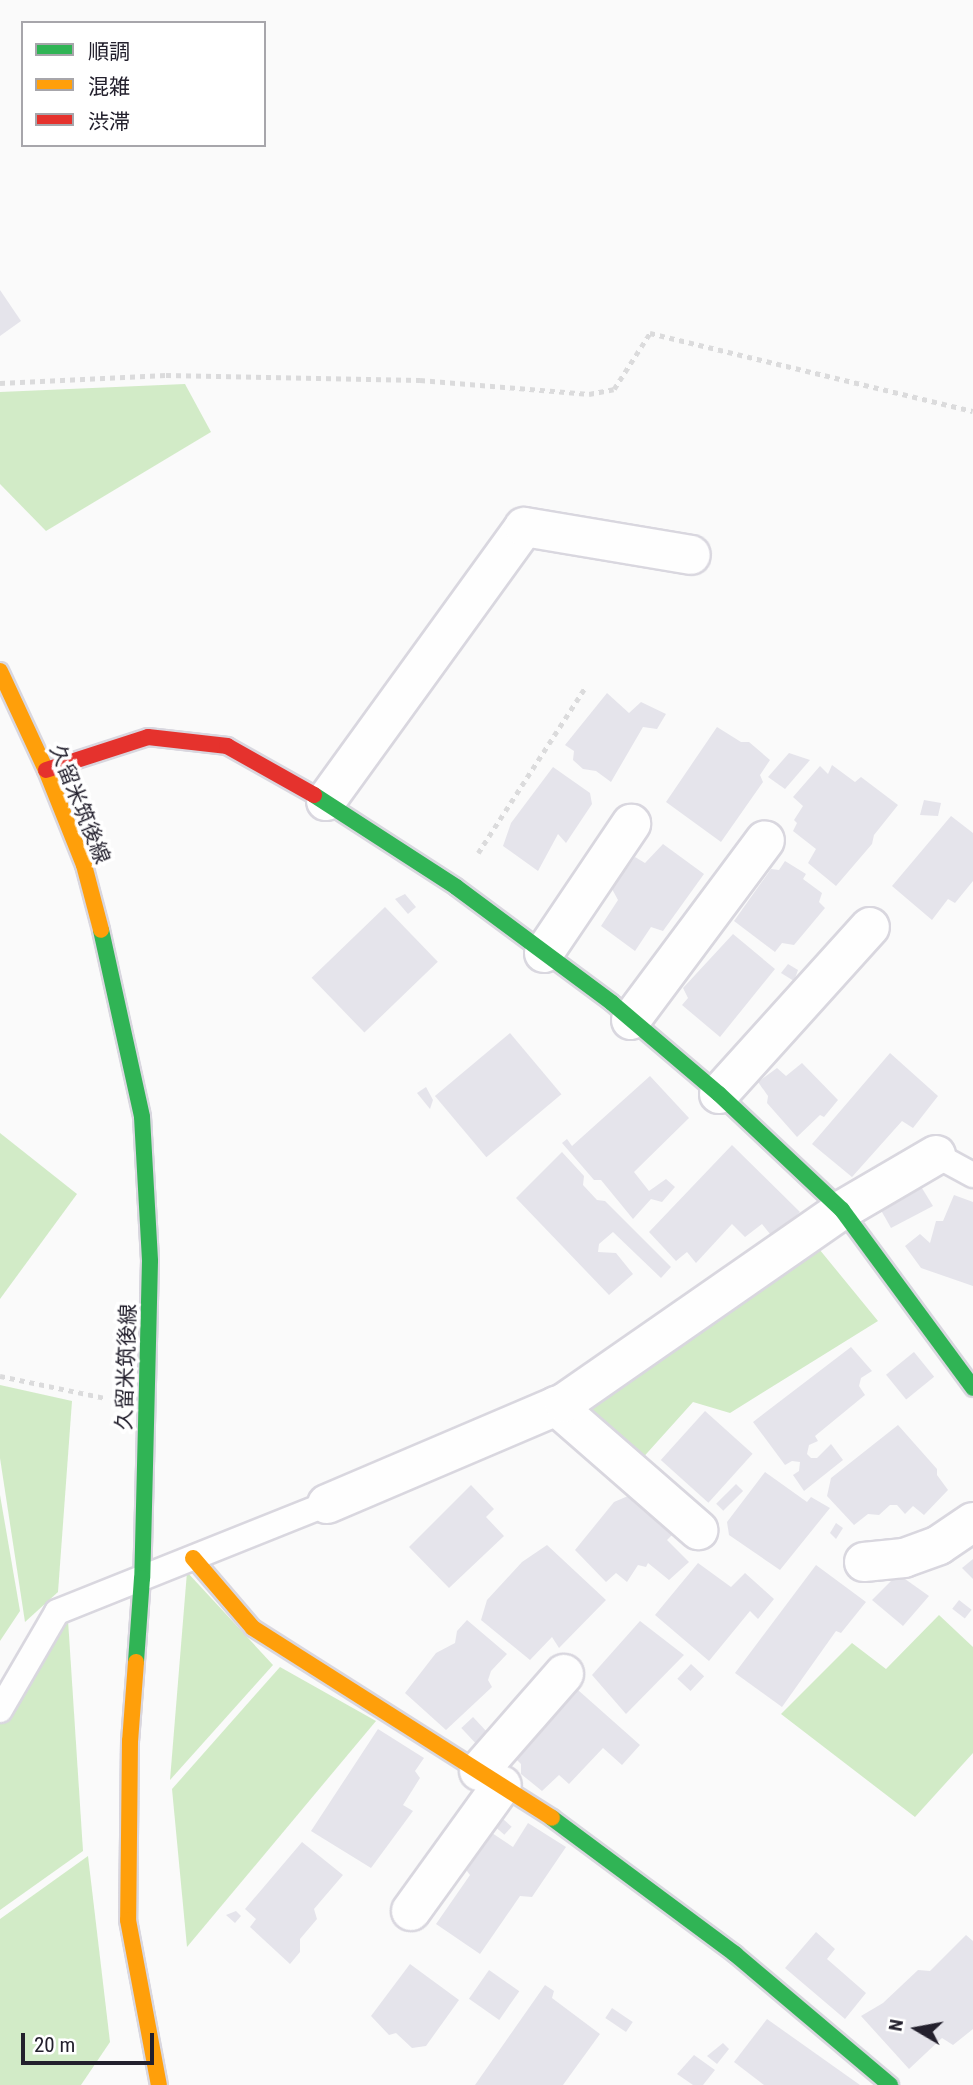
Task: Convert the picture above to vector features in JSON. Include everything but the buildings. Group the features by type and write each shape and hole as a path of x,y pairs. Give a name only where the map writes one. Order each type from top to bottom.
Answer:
{"street":[{"path":"326,801 524,527 691,555"},
{"name":"久留米筑後線","path":"0,671 46,770 84,865 115,982 142,1117 150,1261 142,1578 130,1741 128,1920 159,2085"},
{"path":"46,770 148,737 227,746 326,801 456,887 631,1020 719,1094 842,1210 973,1388"},
{"path":"544,953 631,824"},
{"path":"631,1020 765,840"},
{"path":"719,1094 870,927"},
{"path":"327,1504 556,1406 842,1210 936,1155"},
{"path":"556,1406 698,1530"},
{"path":"864,1562 916,1554 939,1545 973,1522"},
{"path":"193,1558 253,1628 544,1812 734,1954 890,2085"},
{"path":"411,1911 490,1778 564,1674"}],"lane":[{"path":"936,1155 973,1175"},
{"path":"0,1710 57,1612 327,1504"}],"path":[{"path":"0,383 179,376 420,380 589,394 614,389 650,333 973,411"},
{"path":"456,887 586,686"},
{"path":"0,1376 96,1397 146,1403"}],"green space":[{"path":"185,384 211,432 46,531 0,484 0,392"},
{"path":"0,1133 77,1194 0,1299"},
{"path":"815,1244 878,1321 730,1413 693,1402 639,1462 578,1414"},
{"path":"0,1385 72,1401 58,1592 25,1622 0,1458"},
{"path":"0,1495 20,1611 0,1641"},
{"path":"187,1572 273,1665 170,1780"},
{"path":"939,1615 973,1647 973,1753 915,1817 781,1714 852,1643 886,1669"},
{"path":"68,1620 83,1851 0,1910 0,1702"},
{"path":"280,1667 376,1721 187,1947 172,1789"},
{"path":"88,1856 110,2042 81,2085 0,2085 0,1919"}],"traffic: fast":[{"path":"314,795 456,887 612,1003 719,1094 842,1210 973,1388"},
{"path":"101,930 142,1117 150,1261 142,1578 136,1662"},
{"path":"552,1818 735,1954 890,2085"}],"traffic: slow":[{"path":"0,671 46,770 84,865 101,930"},
{"path":"193,1558 253,1628 552,1818"},
{"path":"136,1662 130,1741 128,1920 159,2085"}],"traffic: jam":[{"path":"46,770 148,737 227,746 314,795"}]}
